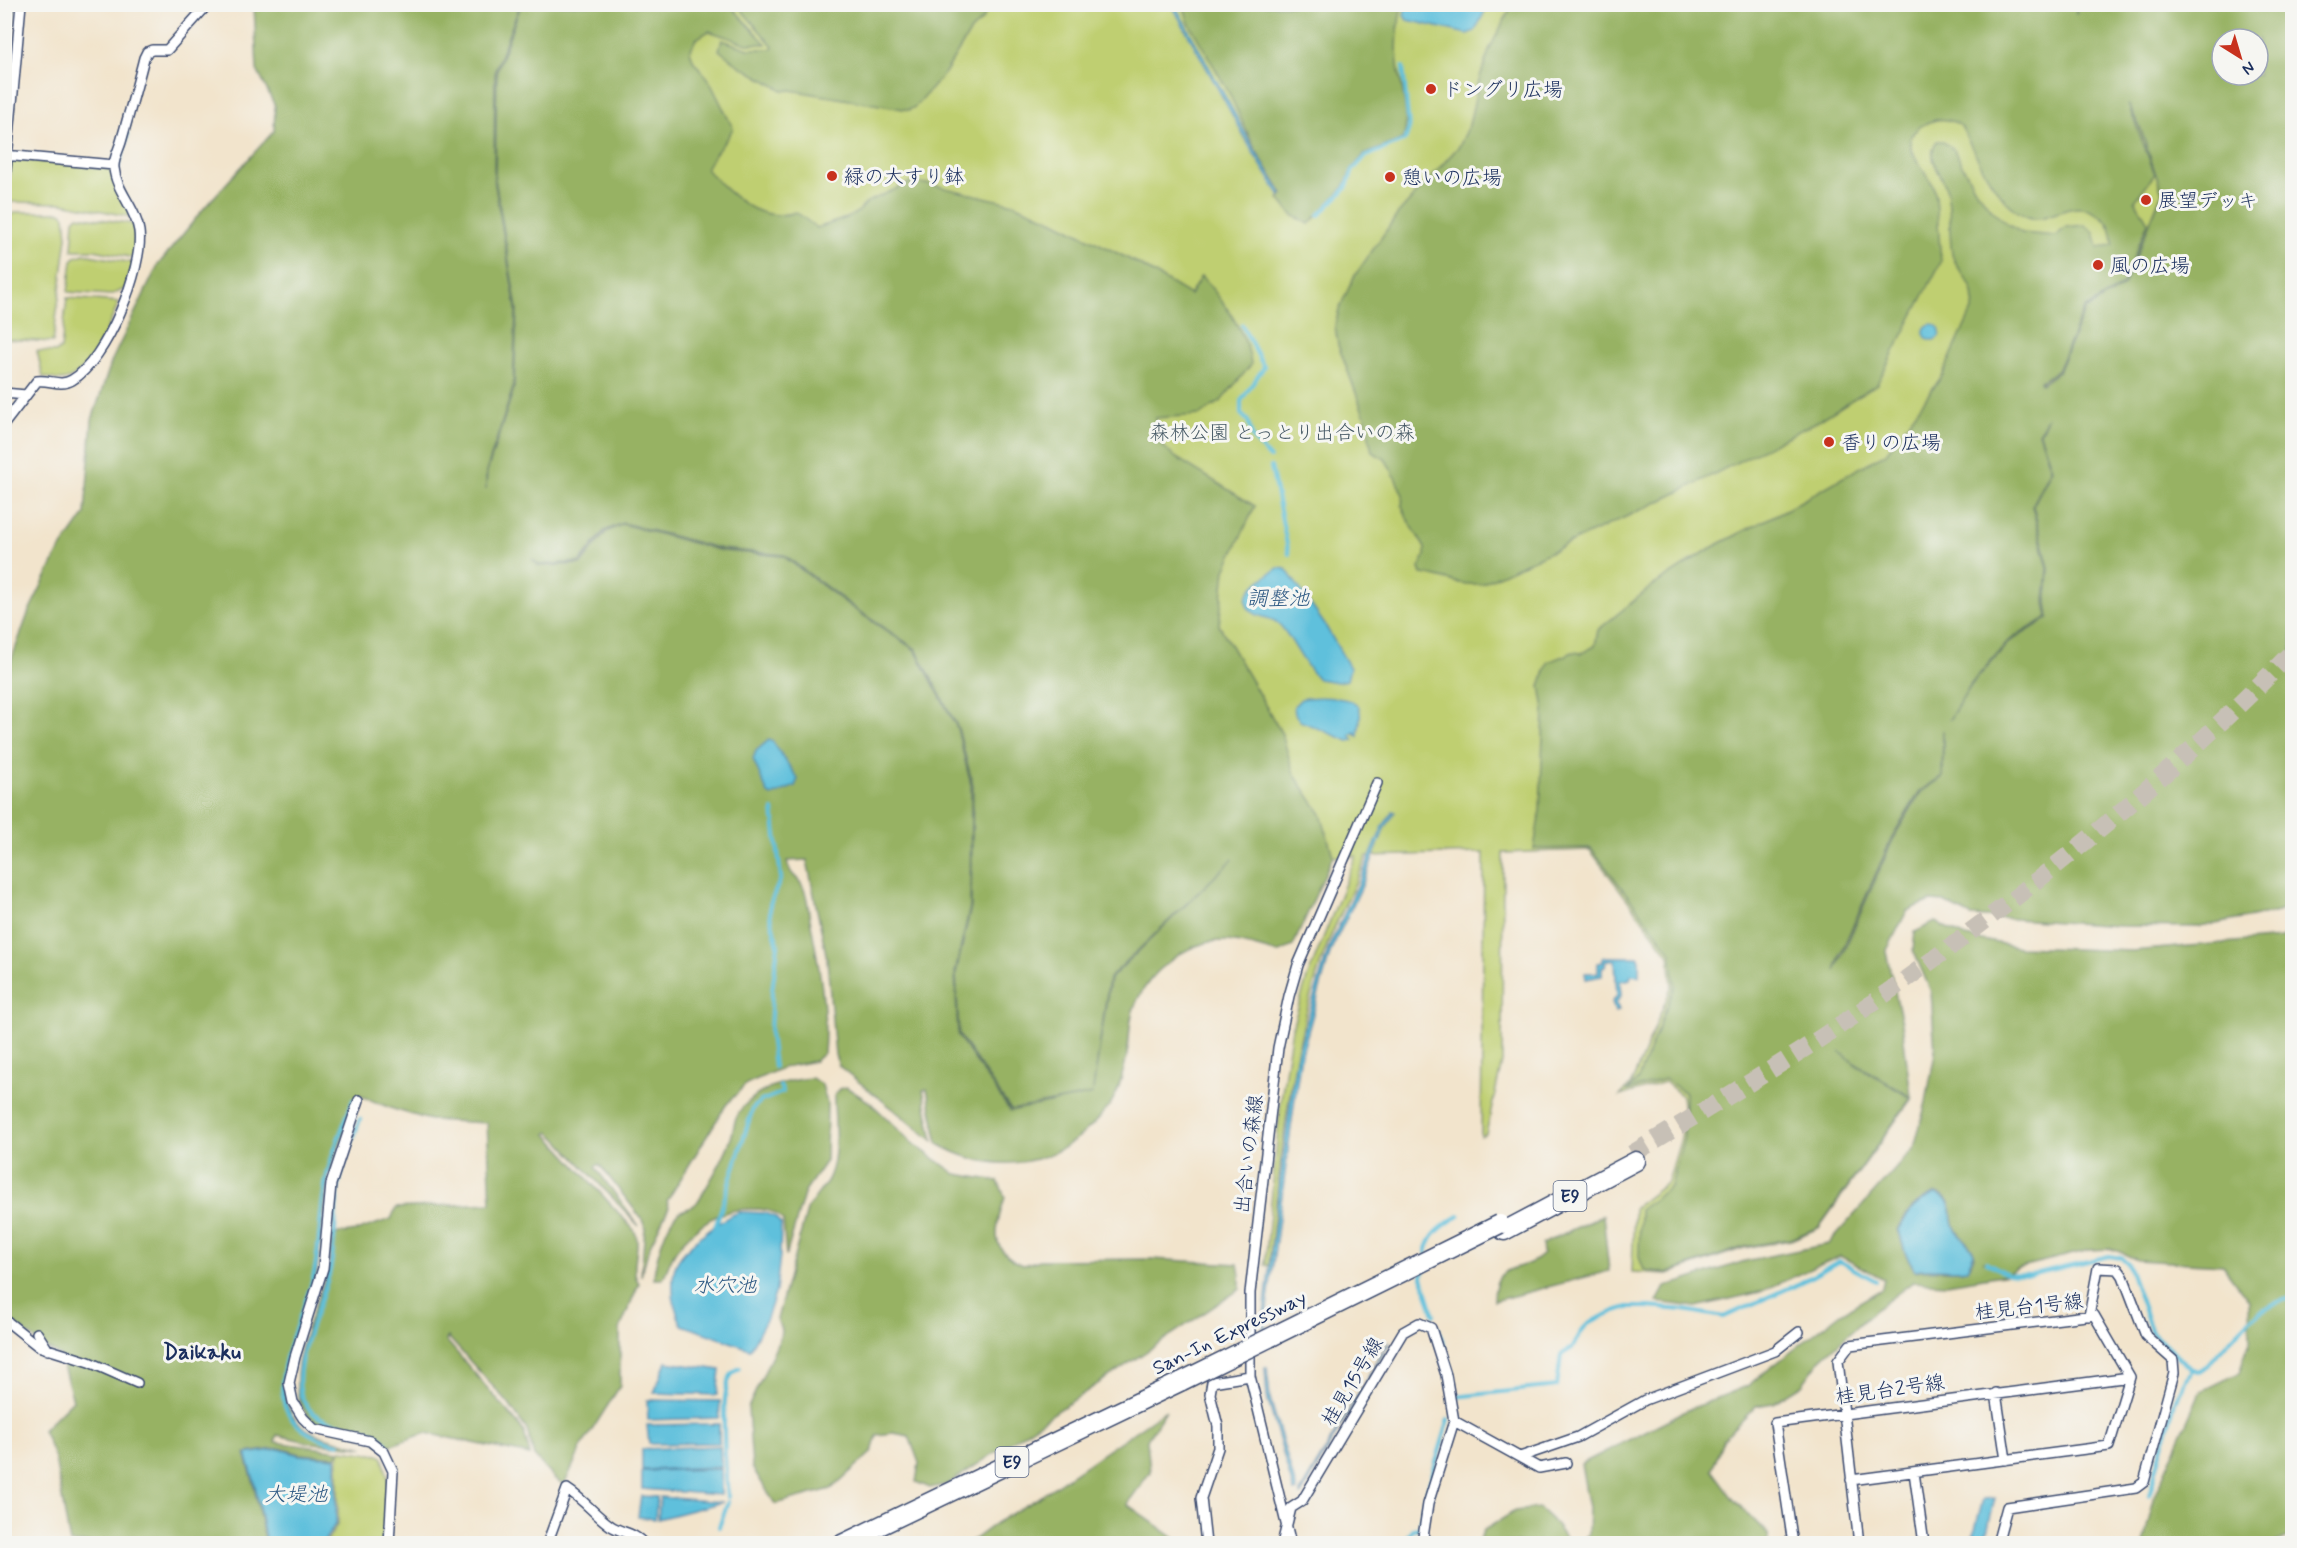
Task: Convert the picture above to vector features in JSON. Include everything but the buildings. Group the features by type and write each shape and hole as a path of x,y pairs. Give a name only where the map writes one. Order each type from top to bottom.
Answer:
{"highway":[{"name":"San-In Expressway","path":"861,1544 1353,1302 1634,1158"},
{"name":"San-In Expressway","path":"842,1544 1184,1384"}],"street":[{"path":"4,192 21,4"},
{"path":"4,424 37,381 63,383 72,380 83,371 103,347 133,279 140,246 134,211 123,196 114,165 147,52 167,50 208,4"},
{"path":"6,155 114,165"},
{"path":"4,393 26,395"},
{"name":"出合いの森線","path":"1291,1544 1250,1377 1250,1293 1278,1048 1289,996 1298,965 1377,783"},
{"path":"359,1100 330,1184 323,1268 289,1383 293,1402 303,1418 314,1429 370,1441 384,1452 393,1471 389,1544"},
{"path":"1997,1544 2007,1507 2136,1488 2144,1482 2174,1373 2173,1360 2146,1336 2123,1276 2118,1269 2098,1268 2089,1316"},
{"name":"桂見台1号線","path":"1859,1544 1838,1361 1850,1345 2094,1315 2130,1377"},
{"path":"4,1319 23,1336 48,1350 88,1362 137,1383"},
{"name":"桂見15号線","path":"1282,1544 1291,1508 1302,1501 1403,1332 1419,1323 1431,1328 1446,1375 1454,1421 1428,1504 1422,1544"},
{"path":"1520,1457 1578,1437 1645,1400 1775,1351 1799,1332"},
{"path":"37,1333 48,1350"},
{"path":"1206,1544 1201,1498 1218,1448 1218,1426 1210,1394 1212,1382 1250,1377"},
{"path":"1851,1480 2109,1446 2130,1377"},
{"name":"桂見台2号線","path":"1793,1544 1775,1423 2130,1377"},
{"path":"1996,1393 2006,1460"},
{"path":"1454,1421 1539,1468 1566,1463"},
{"path":"1914,1472 1924,1544"},
{"path":"547,1544 567,1489 612,1526 638,1537 644,1544"}],"green space":[{"path":"2076,4 2076,15 2077,5 2292,5 2292,904 2278,912 2200,927 2119,926 1971,916 1944,902 1930,901 1907,911 1886,952 1902,1023 1911,1097 1840,1052 1856,1065 1911,1098 1819,1227 1790,1239 1744,1247 1668,1273 1644,1270 1639,1257 1640,1210 1671,1186 1684,1137 1685,1093 1665,1079 1627,1091 1637,1081 1675,986 1671,952 1591,848 1534,849 1540,810 1544,709 1540,686 1548,662 1573,652 1582,653 1595,646 1598,630 1652,586 1711,548 1789,508 1886,453 1942,376 1973,308 1973,291 1952,253 1948,196 1933,159 1937,141 1942,141 1954,150 1975,189 1993,211 2022,233 2056,236 2066,227 2085,225 2094,232 2098,247 2113,245 2112,236 2105,220 2088,209 2070,209 2036,218 2028,217 2017,211 1988,177 1961,126 1948,120 1934,120 1921,126 1911,136 1911,150 1933,185 1941,262 1877,384 1820,420 1671,496 1483,583 1460,583 1421,574 1419,568 1425,556 1425,548 1408,520 1402,506 1403,495 1391,469 1385,459 1372,452 1366,420 1338,345 1335,326 1339,309 1354,277 1397,215 1460,145 1469,125 1479,80 1490,48 1512,5","holes":["2128,104 2140,127 2162,193 2124,286 2085,310 2058,372 2041,384 2040,381 2057,371 2084,309 2123,285 2148,222 2135,200 2155,174","2048,417 2040,433 2052,469 2033,506 2049,568 2047,602 2049,618 2009,642 1972,684 1949,720 1971,684 2008,641 2048,617 2045,602 2048,568 2032,506 2051,469 2039,432","1943,730 1943,777 1921,792 1895,835 1835,971 1893,835 1920,791 1942,776"]},
{"path":"254,5 520,5 495,70 494,179 516,309 513,388 486,472 486,490 487,472 514,388 517,309 495,179 497,70 521,5 730,5 766,44 747,44 709,31 696,39 690,51 694,62 708,78 733,128 706,169 734,197 757,210 782,215 796,212 817,228 849,217 867,202 911,182 928,184 1014,204 1052,220 1135,262 1190,295 1201,276 1225,306 1240,330 1251,365 1221,401 1200,415 1156,418 1155,439 1175,457 1255,506 1225,570 1219,625 1282,734 1294,774 1321,814 1333,856 1293,946 1278,953 1238,943 1210,942 1195,946 1168,962 1147,985 1133,1011 1124,1070 1117,1092 1108,1107 1072,1142 1036,1159 1016,1163 977,1160 938,1144 927,1089 923,1090 933,1141 839,1066 835,1055 827,959 807,860 787,861 807,898 825,1020 824,1053 815,1061 784,1067 746,1084 726,1105 667,1201 669,1207 649,1248 641,1276 645,1227 641,1218 599,1164 595,1167 639,1226 556,1138 549,1132 547,1134 634,1230 637,1243 635,1271 639,1283 620,1329 620,1386 582,1446 564,1485 555,1479 534,1456 527,1430 508,1403 448,1337 446,1340 520,1426 524,1432 530,1455 426,1433 386,1447 367,1438 320,1425 302,1406 297,1389 298,1369 308,1325 328,1268 332,1235 356,1231 391,1219 396,1208 491,1203 487,1123 430,1120 358,1095 329,1174 316,1278 286,1373 285,1393 288,1408 295,1420 305,1428 332,1440 365,1447 311,1443 277,1435 275,1442 340,1451 336,1457 300,1454 280,1448 245,1453 265,1543 70,1543 55,1459 43,1430 73,1400 60,1356 5,1317 4,694 9,666 29,611 59,551 85,514 92,420 112,360 158,265 205,207 274,131 275,106 257,70","holes":["623,523 722,549 784,555 856,609 916,649 958,728 973,785 971,907 956,973 959,1035 1011,1110 1093,1094 1010,1111 958,1036 955,972 970,907 971,785 957,728 915,650 855,610 783,556 722,551 623,524 606,532 581,564 539,566 532,559 539,565 580,562 604,531","1233,859 1110,979 1093,1090 1109,978"]},
{"name":"森林公園 とっとり出合いの森","path":"520,5 2076,5 2077,21 2086,45 2130,108 2146,144 2162,192 2124,286 2084,310 2057,371 2041,382 2048,417 2039,432 2052,469 2033,506 2049,568 2046,602 2048,618 2008,641 1972,684 1943,730 1942,777 1920,792 1894,835 1840,955 1836,970 1850,1005 1841,1052 1856,1065 1912,1098 1819,1228 1791,1240 1744,1248 1668,1274 1632,1272 1634,1208 1668,1182 1681,1138 1684,1113 1682,1096 1665,1082 1620,1096 1631,1084 1672,986 1669,955 1590,850 1503,853 1502,1062 1486,1134 1481,1136 1484,853 1367,856 1326,948 1303,1026 1288,1105 1269,1266 1265,1265 1281,1099 1292,1028 1307,978 1356,856 1233,860 1109,978 1093,1094 1010,1110 959,1035 955,972 970,907 972,785 957,728 915,649 783,556 722,550 623,524 605,531 580,563 539,565 485,512 487,472 514,389 517,309 495,178 496,69"},
{"path":"737,5 987,5 984,18 970,32 945,73 915,107 909,110 790,90 784,91 738,65 719,50 722,40 749,49 771,49 773,46"},
{"path":"1183,5 1402,5 1397,50 1406,112 1403,139 1364,155 1352,169 1344,187 1309,224 1292,215 1279,199 1283,194 1254,147 1228,91 1189,23"},
{"path":"14,159 110,169 132,217 62,203 10,202 7,200 11,162"},
{"path":"16,212 61,212 65,216 67,237 53,342 5,339 6,218"},
{"path":"78,216 134,224 135,258 94,250 72,250 74,220"},
{"path":"84,254 134,263 125,289 110,295 68,292 72,261 75,257"},
{"path":"67,298 119,302 97,348 81,370 72,377 62,380 43,377 37,351 55,352 61,349"},
{"path":"1935,922 1965,937 2019,947 2132,951 2281,938 2292,933 2292,1536 2275,1544 2143,1543 2156,1492 2200,1392 2239,1373 2250,1341 2249,1301 2222,1265 2137,1260 2110,1249 2090,1250 2016,1268 2008,1273 1983,1261 2008,1274 1947,1284 1913,1282 1874,1311 1820,1360 1802,1385 1773,1403 1756,1406 1723,1440 1712,1470 1734,1500 1768,1534 1769,1543 1569,1543 1580,1541 1588,1536 1589,1508 1581,1464 1683,1412 1747,1386 1841,1313 1882,1289 1884,1279 1840,1256 1760,1292 1696,1307 1657,1302 1665,1287 1745,1261 1828,1244 1914,1148 1935,1053 1931,992 1913,950 1915,932","holes":["1936,1193 1949,1202 1956,1229 1974,1252 1974,1257 1967,1269 1915,1271 1905,1253 1898,1230 1909,1212 1923,1199"]},
{"path":"812,1078 822,1085 827,1103 826,1161 805,1191 786,1256 783,1220 768,1210 738,1210 708,1220 700,1226 677,1249 663,1279 654,1279 658,1254 665,1233 679,1212 692,1207 698,1201 724,1155 740,1111 758,1094 774,1086"},
{"path":"846,1087 871,1103 911,1142 956,1174 998,1181 1005,1197 997,1228 999,1245 1012,1259 1023,1265 1040,1260 1152,1259 1238,1264 1240,1289 948,1484 930,1488 916,1482 919,1463 909,1436 893,1433 877,1435 872,1452 831,1489 775,1504 752,1467 748,1408 780,1338 781,1330 777,1319 807,1210 826,1183 833,1167 834,1096 840,1089"},
{"path":"1603,1215 1609,1271 1494,1301 1495,1287 1504,1273 1535,1261 1543,1254 1542,1244"},
{"path":"1166,1410 1147,1440 1150,1472 1127,1504 1181,1543 969,1543 996,1523 1038,1498"},
{"path":"341,1450 379,1455 383,1458 388,1479 383,1543 325,1544 338,1523 338,1459"},
{"path":"1539,1508 1551,1519 1569,1543 1477,1543 1484,1530 1515,1511"}],"water":[{"path":"1406,4 1488,5 1475,31 1467,34 1408,20 1404,16"},
{"path":"11,5 15,5 5,114 5,76"},
{"path":"1172,5 1175,5 1253,147 1282,194 1280,196 1251,149"},
{"path":"1932,324 1938,326 1940,332 1938,338 1932,340 1926,338 1924,332 1926,326"},
{"name":"調整池","path":"1278,568 1286,569 1325,625 1350,668 1347,680 1338,682 1318,679 1280,625 1274,620 1257,615 1248,607 1246,600 1248,594 1259,582"},
{"path":"1335,698 1355,703 1360,713 1358,736 1355,732 1350,735 1354,740 1348,741 1300,721 1295,714 1294,706 1301,699"},
{"path":"769,740 773,742 798,779 795,786 772,796 768,794 753,759 756,751"},
{"path":"1393,811 1395,812 1384,830 1361,888 1331,950 1300,1060 1266,1316 1265,1348 1263,1348 1264,1315 1296,1058 1329,947 1383,826"},
{"path":"1603,957 1639,957 1639,976 1631,975 1630,979 1620,981 1621,996 1616,1003 1619,1010 1615,1012 1612,1002 1617,996 1615,960 1606,960 1605,966 1602,967 1602,976 1586,979 1585,973 1598,973 1598,963 1603,962"},
{"path":"1936,1194 1946,1199 1956,1230 1974,1253 1967,1269 1915,1270 1905,1252 1899,1230 1902,1224 1918,1204"},
{"name":"水穴池","path":"741,1212 766,1213 775,1217 781,1224 776,1291 767,1318 750,1349 682,1325 673,1292 674,1271 683,1254 712,1227"},
{"path":"1390,1342 1301,1495 1300,1493"},
{"path":"666,1362 720,1370 717,1395 654,1393"},
{"path":"1265,1367 1267,1367 1270,1398 1297,1491 1294,1492 1267,1397"},
{"path":"647,1400 720,1401 719,1418 648,1420"},
{"path":"719,1424 719,1443 649,1444 647,1425"},
{"path":"720,1446 721,1467 642,1470 642,1449"},
{"name":"大堤池","path":"279,1449 300,1455 336,1458 336,1523 323,1543 266,1543 254,1480 246,1454"},
{"path":"721,1469 721,1495 642,1489 642,1471"},
{"path":"641,1496 657,1497 655,1519 638,1517"},
{"path":"660,1497 723,1502 658,1519"},
{"path":"1995,1498 1984,1543 1971,1543 1983,1499"}],"waterway":[{"path":"1319,215 1346,188 1353,170 1365,157 1405,140 1409,128 1403,67"},
{"path":"118,168 128,134"},
{"path":"1242,325 1264,367 1241,401 1241,414 1248,421 1253,439 1270,458"},
{"path":"1271,467 1289,554"},
{"path":"773,810 781,878 770,904 770,916 778,945 772,991 770,1033 774,1067"},
{"path":"715,1228 753,1108 761,1101 783,1092 780,1086"},
{"path":"339,1444 311,1435 296,1424 286,1408 282,1383 287,1353 313,1278 322,1203 329,1168 353,1100"},
{"path":"360,1119 341,1176 330,1270 302,1356 299,1373 300,1389 304,1402 321,1418 367,1431 377,1435 386,1443"},
{"path":"1426,1253 1434,1235 1459,1215"},
{"path":"1986,1262 2008,1274 2030,1275 2109,1256 2121,1258 2128,1264 2152,1333 2190,1368"},
{"path":"1454,1397 1557,1386 1561,1355 1572,1348 1583,1329 1590,1322 1628,1307 1684,1310 1724,1317 1800,1283 1839,1261 1876,1281"},
{"path":"1423,1269 1422,1277 1434,1315"},
{"path":"2193,1369 2199,1372 2205,1368 2254,1316 2278,1302 2292,1298"},
{"path":"1438,1328 1444,1346"},
{"path":"1447,1355 1454,1384"},
{"path":"728,1497 724,1433 725,1397 732,1374 740,1368"},
{"path":"2149,1496 2175,1401 2192,1370"},
{"path":"1403,1544 1413,1529 1420,1528 1423,1505 1449,1419"},
{"path":"719,1527 728,1502"}],"tunnel":[{"path":"1632,1154 1818,1040 1933,960 2041,878 2195,746 2292,652"}],"place":[{"name":"ドングリ広場","path":"1431,89"},
{"name":"緑の大すり鉢","path":"832,176"},
{"name":"憩いの広場","path":"1390,177"},
{"name":"展望デッキ","path":"2146,200"},
{"name":"風の広場","path":"2098,265"},
{"name":"香りの広場","path":"1829,442"}],"district":[{"name":"Daikaku","path":"202,1351"}]}
